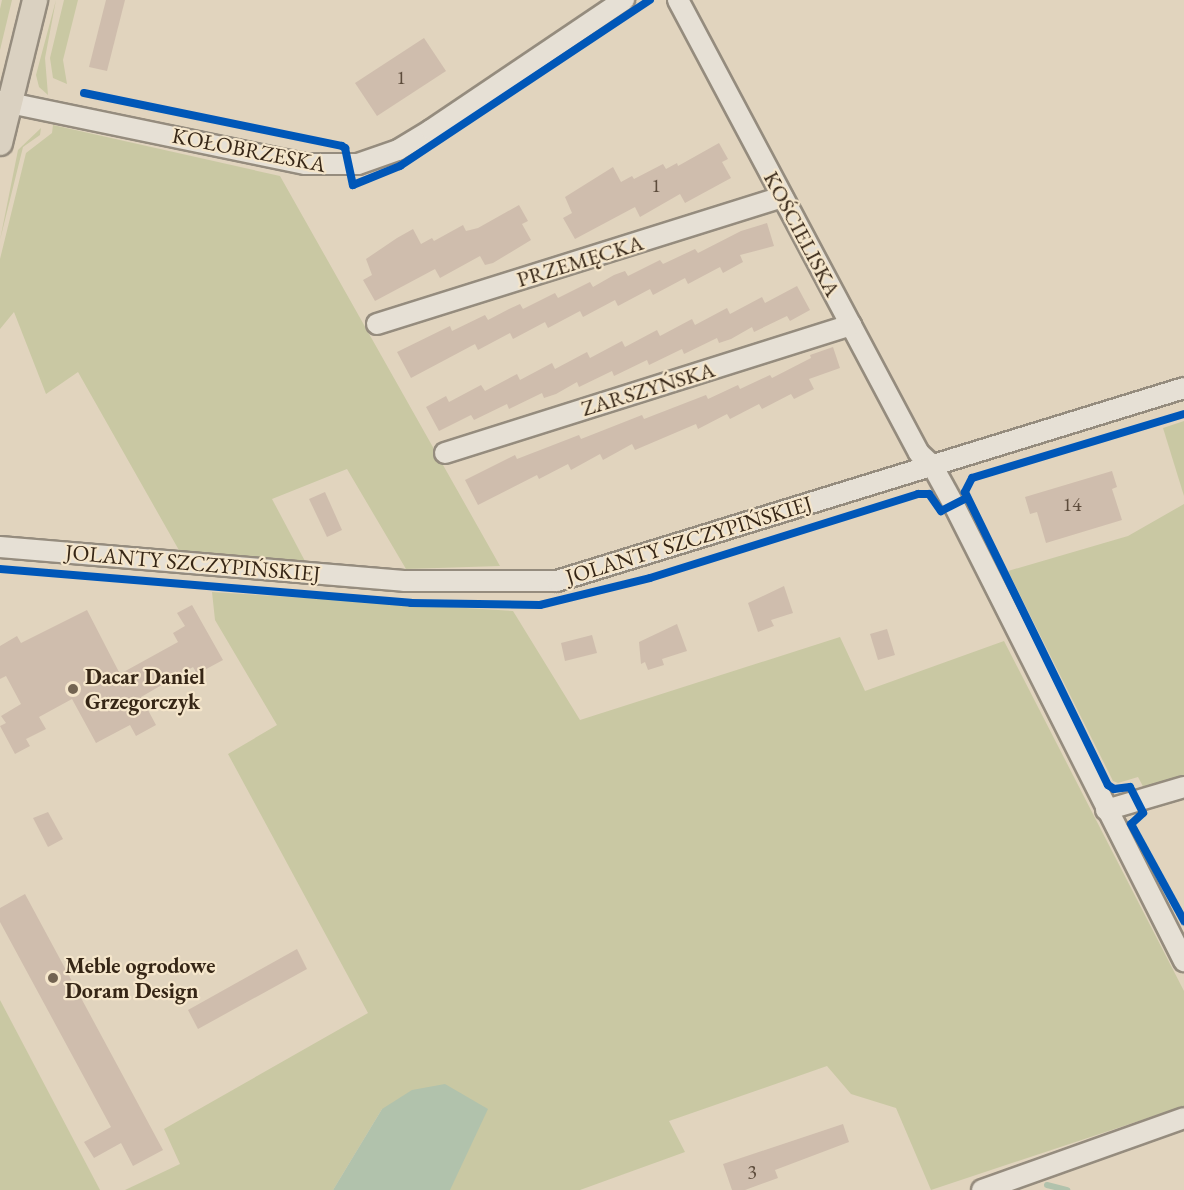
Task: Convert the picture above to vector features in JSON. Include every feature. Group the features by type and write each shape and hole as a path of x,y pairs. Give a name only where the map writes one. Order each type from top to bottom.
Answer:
{"main road":[{"path":"0,143 5,102 35,0"}],"street":[{"name":"KOŁOBRZESKA","path":"5,102 305,165 358,164 398,150 431,130 624,0"},
{"name":"KOŚCIELISKA","path":"678,0 919,453 932,465 1184,961"},
{"name":"PRZEMĘCKA","path":"377,324 783,197"},
{"name":"ZARSZYŃSKA","path":"445,453 851,325"},
{"name":"JOLANTY SZCZYPIŃSKIEJ","path":"0,547 404,580 550,582 580,577 1184,388"},
{"path":"1106,810 1184,787"},
{"path":"982,1190 1184,1118"}],"shaded area":[{"path":"2,0 12,0 0,50 0,9"},
{"path":"56,0 45,58 48,95 39,87 36,75"},
{"path":"64,0 78,0 63,60 67,84 53,78 50,58"},
{"path":"53,125 280,176 500,566 406,569 347,469 272,499 306,563 180,552 78,372 46,394 14,312 0,329 0,259 26,153 52,133"},
{"path":"41,128 40,135 23,147 0,240 18,150"},
{"path":"1184,421 1184,496 1163,428"},
{"path":"1184,504 1184,776 1145,790 1138,777 1118,783 1113,781 1008,571 1128,536"},
{"path":"212,592 513,611 580,720 840,637 865,691 1004,641 1184,991 1184,1106 931,1190 896,1108 851,1094 827,1066 669,1121 685,1152 580,1190 448,1190 382,1109 333,1190 125,1190 180,1164 164,1129 368,1013 228,754 277,725 215,620"},
{"path":"0,1000 100,1190 0,1190"},
{"path":"445,1084 488,1109 450,1190 333,1190 382,1109 412,1090"}],"building":[{"path":"106,0 125,0 107,71 89,67"},
{"path":"424,38 446,71 377,116 355,83"},
{"path":"719,143 728,159 722,162 731,178 685,203 680,194 640,217 635,207 575,239 563,218 572,213 565,197 613,167 621,182 632,176 634,179 663,164 666,169 677,163 678,166"},
{"path":"519,205 528,221 522,224 531,240 493,263 485,265 480,256 440,278 435,269 375,301 363,280 372,275 366,259 413,229 421,244 432,238 434,241 463,225 466,231 478,228"},
{"path":"767,223 774,246 740,255 743,262 723,273 720,267 688,284 685,278 653,295 650,289 618,306 615,300 583,317 580,311 548,328 545,322 513,339 510,333 478,350 475,344 411,378 397,352 450,326 452,331 485,315 488,320 520,304 523,309 555,293 558,298 590,282 593,287 625,271 628,276 660,260 663,264 695,249 698,253 741,231"},
{"path":"797,286 810,310 790,321 787,316 754,332 752,327 719,343 717,338 684,354 682,349 649,365 647,360 614,376 612,371 579,387 577,382 544,398 542,393 509,409 507,404 474,420 471,415 439,431 426,407 446,396 449,402 481,385 485,391 517,374 520,380 552,363 555,369 587,352 590,358 622,341 625,347 657,330 660,336 692,319 695,325 727,308 730,314 762,297 765,303"},
{"path":"833,347 840,368 809,379 814,389 794,399 791,394 762,409 759,404 730,419 727,414 698,429 696,424 635,450 632,444 603,460 600,454 571,470 568,464 539,479 537,475 478,505 465,480 515,455 517,459 579,435 581,439 642,415 644,419 706,395 708,399 738,385 740,389 770,375 772,378 811,358 810,355"},
{"path":"1112,471 1117,487 1112,489 1122,520 1046,543 1037,512 1030,514 1025,497"},
{"path":"325,492 342,530 327,537 309,499"},
{"path":"784,586 793,613 771,620 774,626 758,632 748,603"},
{"path":"192,605 223,660 197,674 193,667 141,697 156,725 136,736 130,725 96,743 72,699 39,717 46,729 26,739 30,746 15,754 0,726 6,723 1,716 21,704 6,676 0,679 0,646 17,636 21,643 87,610 120,674 178,642 173,633 185,626 177,613"},
{"path":"677,624 687,651 662,659 664,665 648,670 645,662 641,664 639,642"},
{"path":"887,629 895,655 878,660 870,634"},
{"path":"592,635 597,653 565,661 561,643"},
{"path":"48,812 63,839 48,847 33,818"},
{"path":"25,894 163,1150 133,1166 121,1143 94,1158 84,1142 111,1127 0,922 0,908"},
{"path":"297,949 307,969 198,1029 188,1010"},
{"path":"843,1124 849,1142 775,1170 778,1178 745,1190 732,1190 723,1164"}],"waterway":[{"path":"1047,1185 1067,1190"}],"cycle path":[{"path":"84,93 342,146 345,148 353,185 400,166 650,0"},
{"path":"1184,414 972,478 965,492 1108,785 1114,789 1130,787 1143,813 1131,824 1184,921"},
{"path":"0,569 411,603 540,605 650,578 918,494 929,494 941,511 967,498"}],"place":[{"name":"Dacar Daniel Grzegorczyk","path":"73,689"},
{"name":"Meble ogrodowe Doram Design","path":"53,978"}]}
